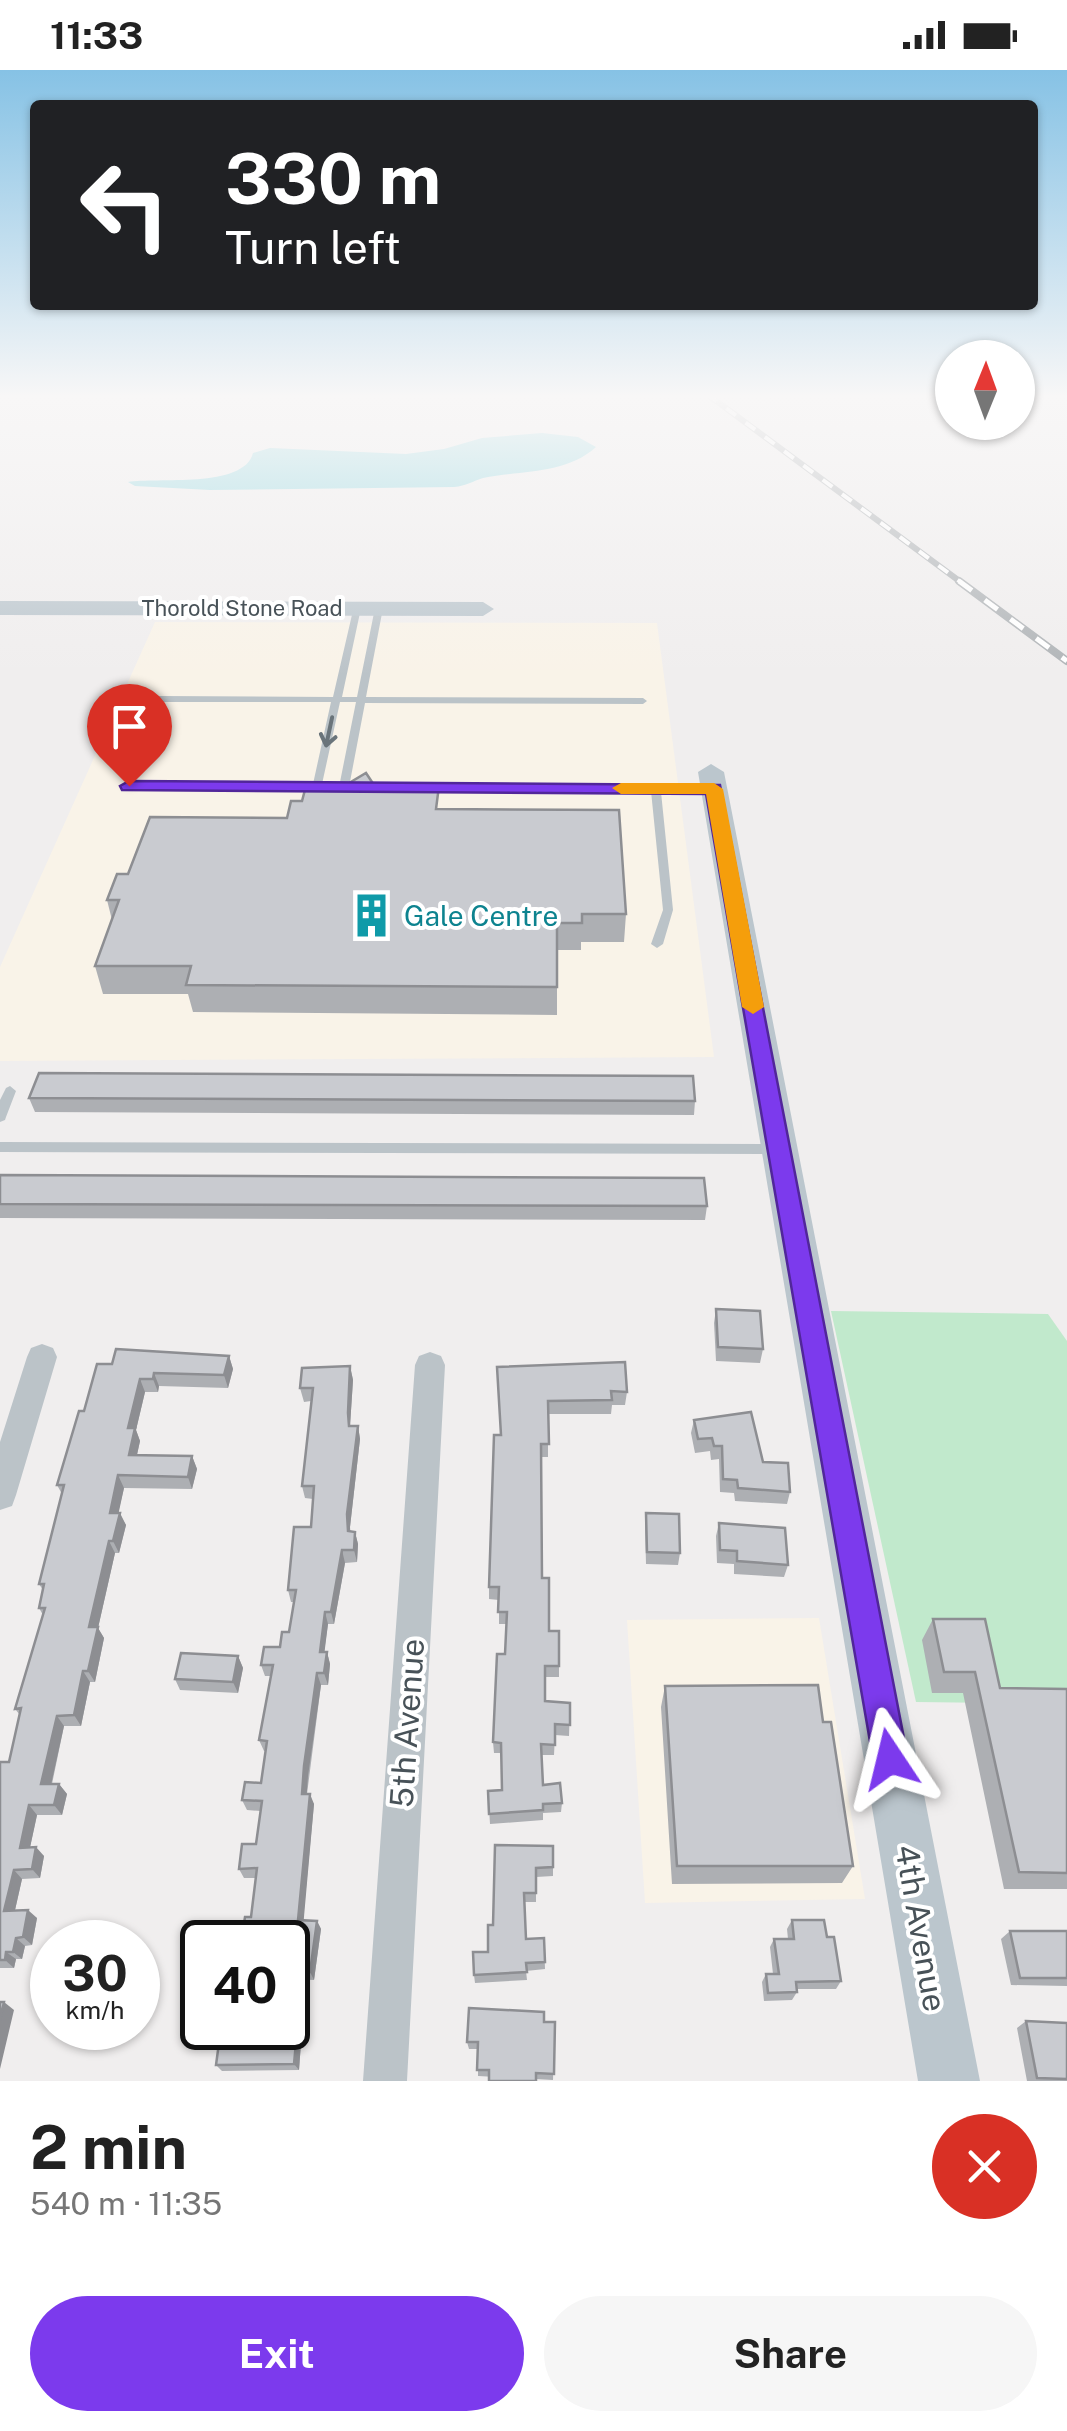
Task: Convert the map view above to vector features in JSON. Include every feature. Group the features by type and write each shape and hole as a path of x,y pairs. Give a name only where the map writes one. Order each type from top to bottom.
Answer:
{"street":[{"name":"Thorold Stone Road","path":"0,608 483,609"},
{"name":"4th Avenue","path":"712,780 949,2081"},
{"path":"0,1495 42,1357"},
{"name":"5th Avenue","path":"385,2081 430,1365"}],"lane":[{"path":"317,787 336,700 368,608"},
{"path":"344,787 362,700 368,608"},
{"path":"160,699 643,701"},
{"path":"418,787 656,788 712,780"},
{"path":"129,786 362,787"},
{"path":"656,788 668,910 657,944"},
{"path":"0,1117 10,1091"},
{"path":"0,1148 778,1149"}],"shaded area":[{"path":"155,622 657,623 714,1057 0,1061 0,967"},
{"path":"819,1618 865,1899 645,1903 627,1620"}],"green space":[{"path":"831,1311 1048,1314 1067,1341 1067,1704 916,1702"}],"water":[{"path":"170,488 385,488 210,490"}],"building":[{"name":"Gale Centre","path":"366,773 374,785 439,786 436,809 619,810 626,914 582,914 582,923 557,923 557,987 186,985 191,966 95,966 119,900 107,900 117,874 128,874 150,817 287,818 291,801 302,801 306,786 344,786"},
{"path":"39,1073 693,1076 695,1101 29,1098"},
{"path":"0,1175 704,1178 707,1206 0,1204"},
{"path":"716,1309 760,1311 763,1349 718,1347"},
{"path":"116,1349 229,1356 224,1375 154,1373 153,1379 140,1379 128,1428 135,1428 129,1455 192,1456 188,1477 118,1475 110,1513 120,1513 113,1541 109,1541 89,1627 98,1627 88,1671 83,1671 74,1715 57,1716 41,1784 59,1784 54,1805 29,1805 20,1848 36,1847 32,1869 14,1870 4,1911 28,1910 23,1937 16,1938 13,1952 6,1952 5,1960 0,1960 0,1762 9,1762 21,1708 15,1709 45,1608 39,1608 44,1584 39,1584 64,1485 57,1485 97,1364 112,1364"},
{"path":"625,1362 627,1392 611,1391 612,1400 548,1401 549,1444 541,1444 542,1578 549,1578 549,1631 559,1631 559,1666 545,1666 545,1701 570,1703 570,1725 555,1724 555,1745 541,1744 543,1785 560,1783 562,1803 543,1804 543,1810 489,1814 488,1791 502,1790 501,1743 493,1742 497,1654 505,1654 507,1612 498,1612 499,1587 489,1587 494,1435 501,1435 497,1367"},
{"path":"350,1366 349,1426 358,1426 347,1514 348,1531 355,1532 354,1550 342,1550 331,1612 325,1612 320,1652 327,1652 324,1673 317,1673 304,1766 302,1794 310,1794 298,1920 245,1920 251,1917 257,1868 239,1869 242,1844 256,1844 262,1801 242,1800 245,1782 261,1783 267,1741 259,1740 273,1665 261,1665 264,1647 280,1647 282,1632 289,1632 296,1590 288,1590 294,1527 311,1527 314,1486 302,1486 313,1388 300,1388 302,1368"},
{"path":"751,1412 763,1462 788,1463 790,1492 738,1488 737,1480 723,1479 722,1446 714,1446 712,1438 698,1439 694,1420"},
{"path":"646,1513 679,1514 680,1553 647,1552"},
{"path":"719,1523 785,1528 788,1565 737,1561 737,1551 720,1550"},
{"path":"933,1619 985,1619 1000,1688 1067,1689 1067,1873 1019,1872 975,1672 944,1672"},
{"path":"181,1653 238,1656 233,1682 175,1679"},
{"path":"818,1685 823,1722 831,1722 853,1866 677,1866 665,1686"},
{"path":"495,1845 553,1846 553,1867 536,1868 536,1893 524,1893 526,1939 544,1938 545,1962 526,1963 527,1972 474,1975 473,1952 488,1952 488,1925 493,1925"},
{"path":"792,1920 824,1920 827,1937 834,1937 841,1981 796,1982 797,1992 768,1993 766,1974 779,1974 774,1939 794,1939"},
{"path":"310,1921 317,1921 310,1972"},
{"path":"1010,1931 1067,1931 1067,1978 1020,1978"},
{"path":"469,2008 544,2012 544,2022 555,2022 554,2074 536,2073 536,2081 489,2081 489,2070 477,2070 478,2042 467,2042"},
{"path":"1026,2021 1067,2023 1067,2079 1037,2078"},
{"path":"218,2050 295,2050 294,2064 216,2065"}],"railway":[{"path":"834,488 962,583"},
{"path":"959,581 1067,661"}],"slow traffic":[{"path":"621,788 714,789 753,1007"}],"place":[{"name":"Gale Centre","path":"371,915"}],"route":[{"path":"129,786 714,789 890,1759"}]}
